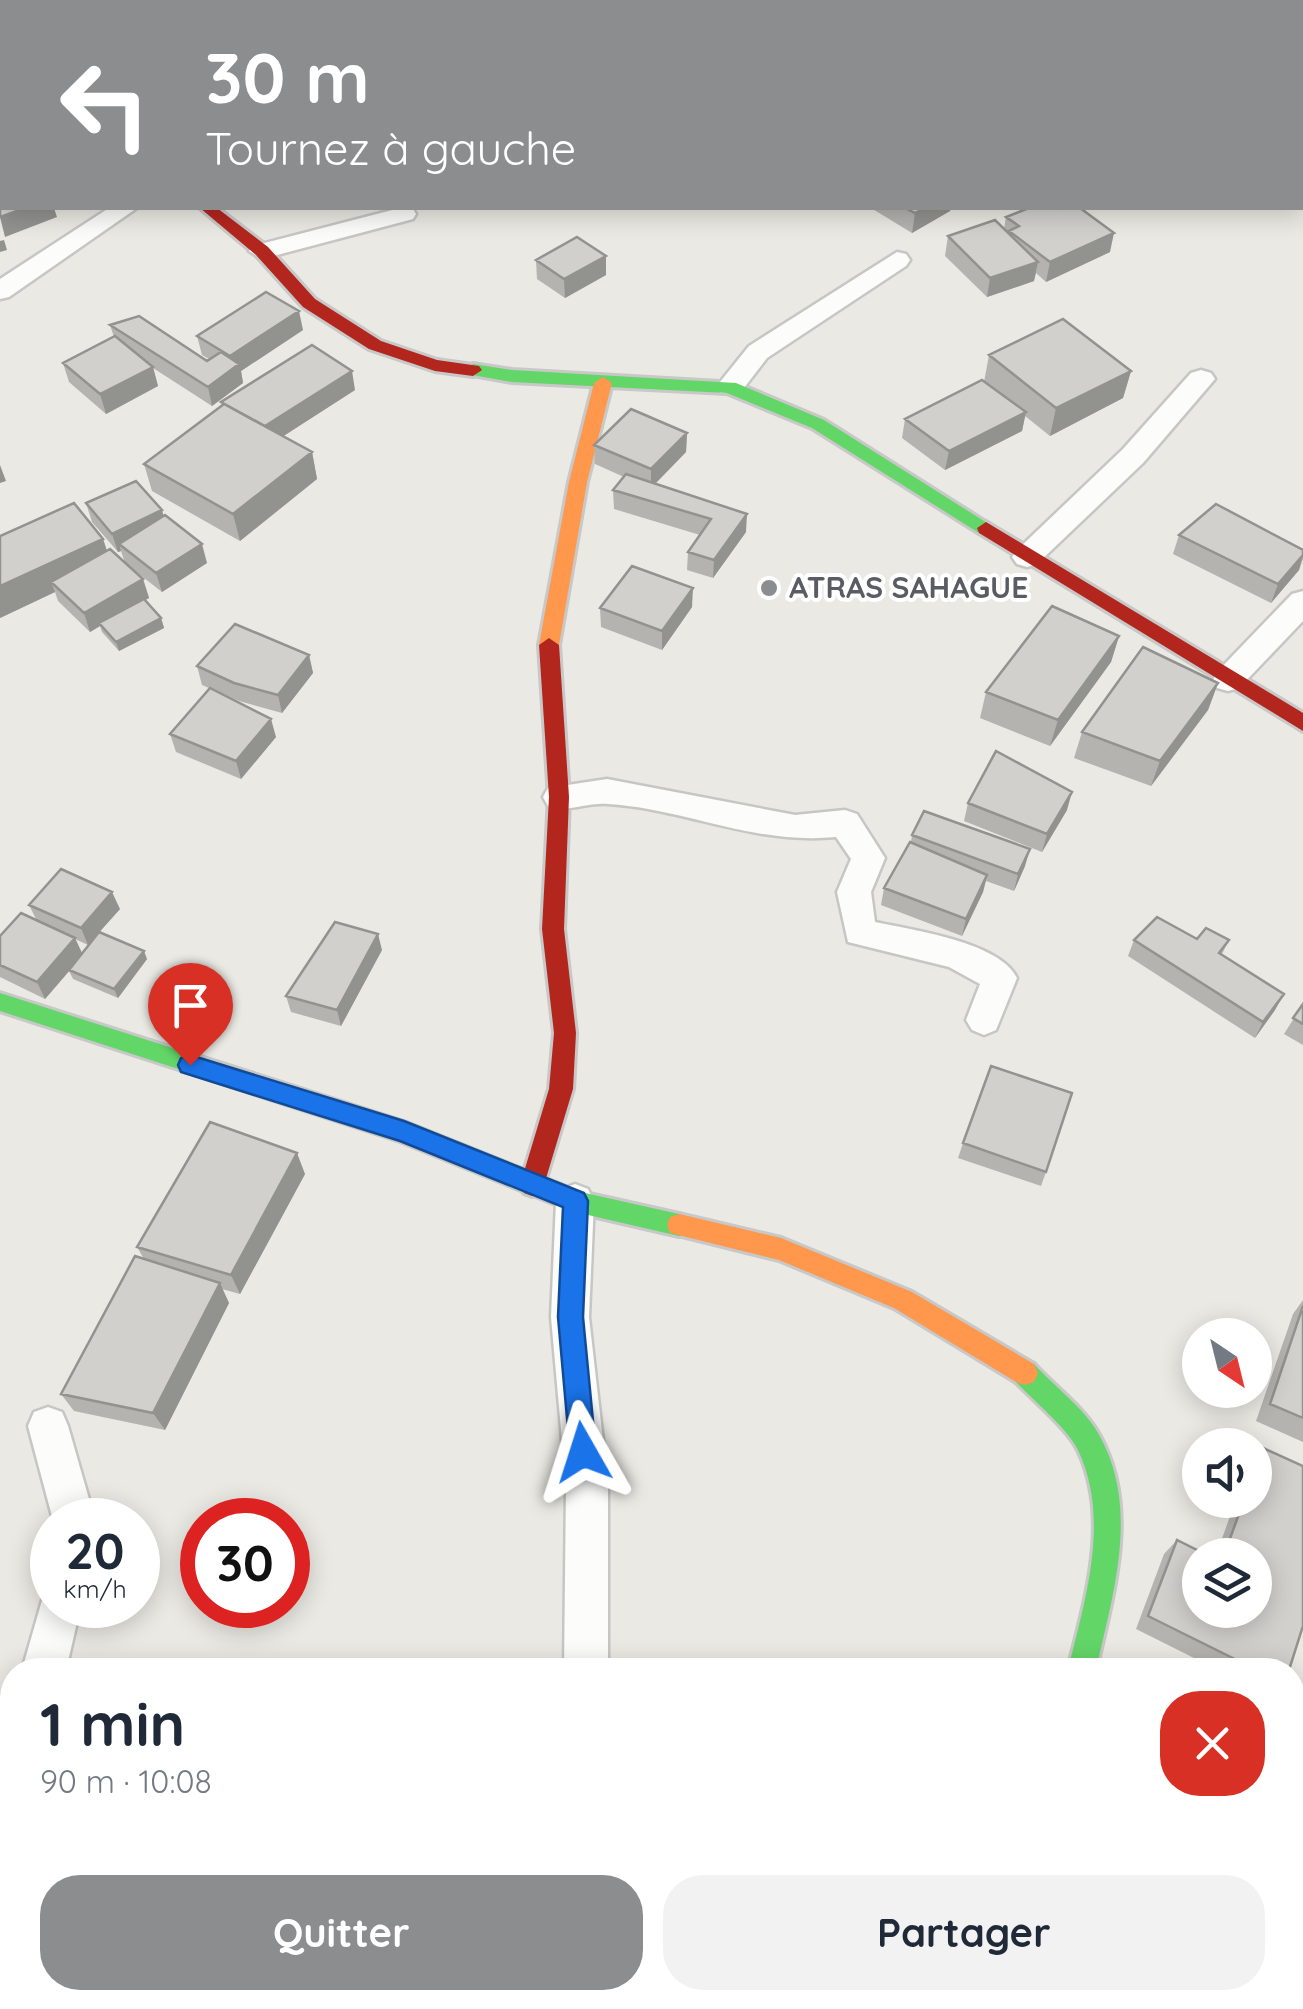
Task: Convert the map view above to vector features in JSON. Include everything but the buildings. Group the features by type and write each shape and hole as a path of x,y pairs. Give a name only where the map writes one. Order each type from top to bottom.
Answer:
{"street":[{"path":"0,291 122,210"},
{"path":"211,210 262,251 309,304 375,345 435,365 602,383 730,387 818,424 1027,557 1303,723"},
{"path":"262,251 404,214"},
{"path":"730,387 758,352 897,260"},
{"path":"1027,557 1134,456 1200,379"},
{"path":"532,1184 561,1089 564,1033 553,929 560,797 548,652 578,482 602,383"},
{"path":"1228,680 1303,602"},
{"path":"560,797 607,791 795,828 844,823 868,858 854,892 860,932 957,955 1000,978 984,1020"},
{"path":"0,1002 46,1020 404,1132 576,1201 781,1250 903,1300 1033,1378 1088,1440 1109,1504 1102,1578 1085,1658"},
{"path":"576,1201 570,1317 586,1486 586,1658"},
{"path":"48,1426 68,1498"},
{"path":"47,1658 54,1628"}],"traffic: fast":[{"path":"473,370 512,376 730,387 818,424 986,528"},
{"path":"0,1002 404,1132 575,1201 679,1225"},
{"path":"1025,1373 1088,1440 1109,1504 1103,1578 1085,1658"}],"traffic: slow":[{"path":"549,645 578,482 603,383"},
{"path":"679,1225 781,1249 903,1300 1025,1373"}],"traffic: jam":[{"path":"211,210 262,251 309,303 375,345 435,365 473,370"},
{"path":"986,528 1303,723"},
{"path":"532,1185 561,1089 565,1033 553,929 559,797 549,645"}],"place":[{"name":"ATRAS SAHAGUE","path":"769,588"}],"route":[{"path":"190,1065 404,1132 576,1201 570,1317 583,1452"}]}
